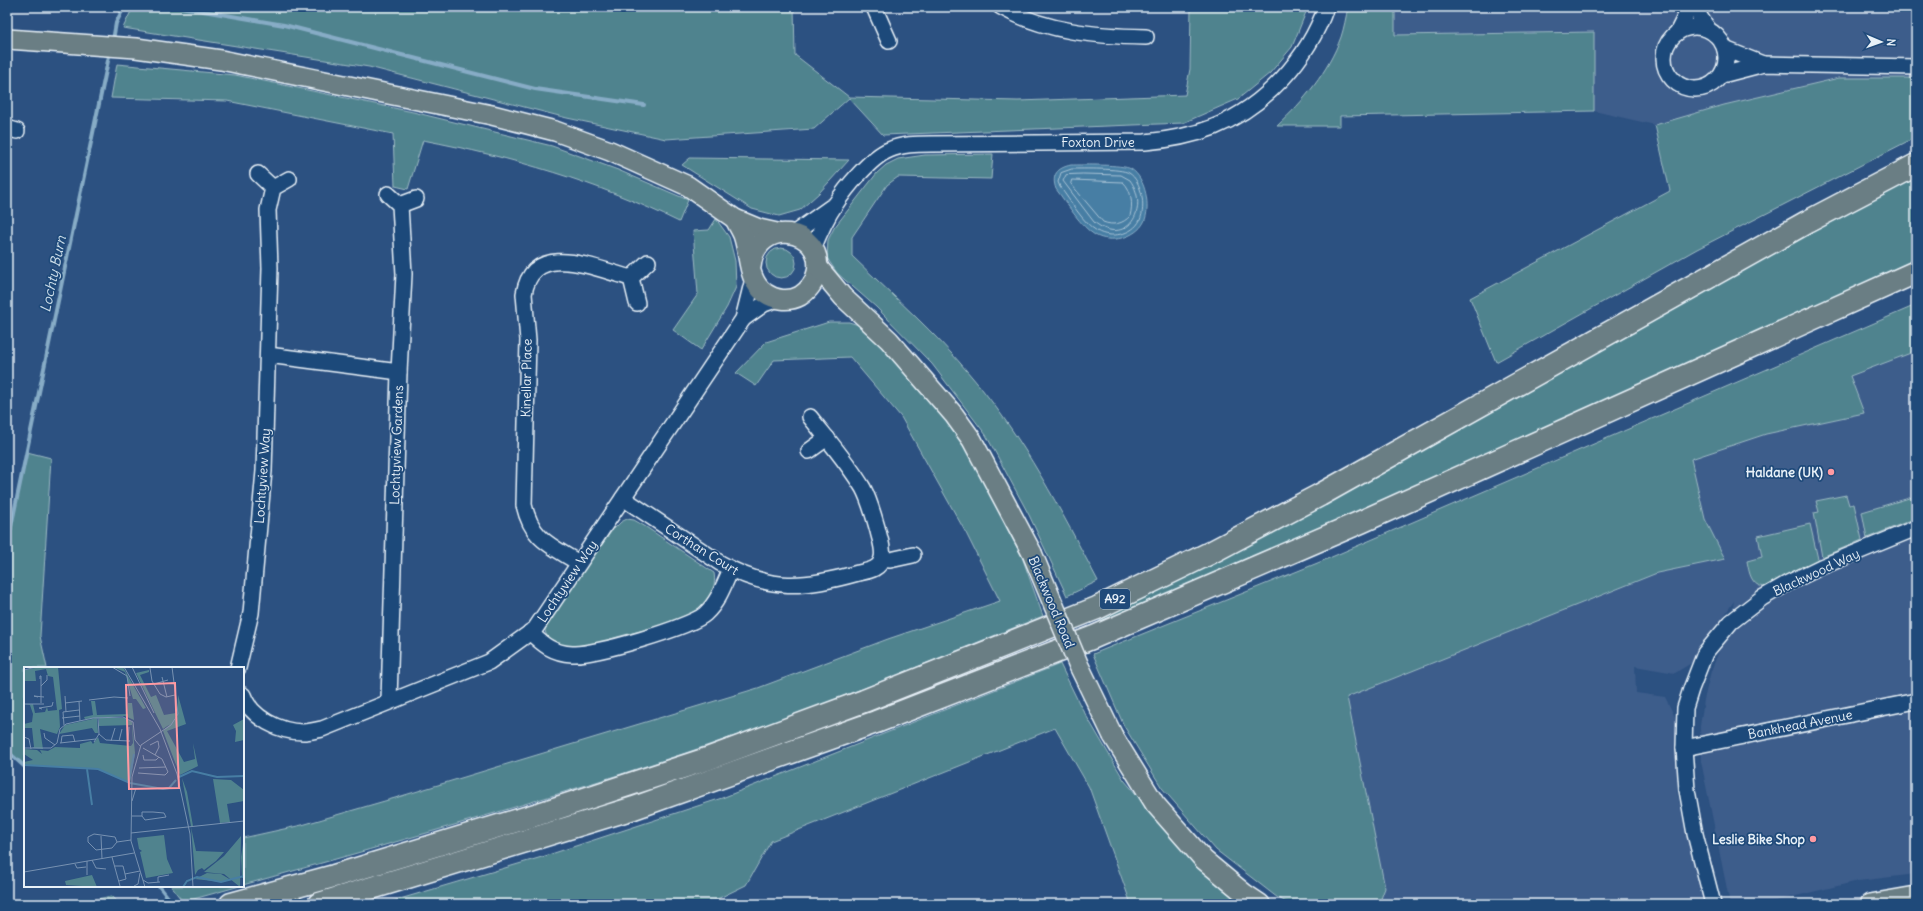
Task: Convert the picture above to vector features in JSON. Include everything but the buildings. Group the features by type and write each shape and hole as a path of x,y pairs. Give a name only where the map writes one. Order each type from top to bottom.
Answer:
{"highway":[{"name":"A92","path":"231,904 545,812 707,758 864,701 1008,645 1097,608 1210,553 1320,495 1808,222 1916,165"},
{"name":"A92","path":"319,904 634,808 876,722 1094,637 1361,522 1916,272"}],"main road":[{"path":"7,39 136,48 222,60 441,104 555,131 610,151 688,186 735,219 760,229 785,233 805,239 813,249 818,267 812,284 799,296"},
{"path":"735,219 743,236 752,273 763,292 778,299 789,299 799,296 814,295 843,297"},
{"path":"752,273 755,249 761,242 785,233"},
{"name":"Blackwood Road","path":"818,267 843,297 890,340 954,415 972,440 1032,553 1079,666 1113,736 1155,804 1204,860 1245,894 1260,904"},
{"path":"1870,904 1916,896"}],"street":[{"path":"1001,7 1032,22 1053,28 1103,36 1146,37"},
{"name":"Foxton Drive","path":"813,249 835,204 865,168 876,157 888,150 902,146 931,144 1145,142 1189,135 1214,126 1246,108 1267,93 1281,80 1307,45 1326,7"},
{"path":"1690,7 1677,33 1668,44 1664,58 1668,73 1672,79 1688,89 1707,87 1722,75 1725,66 1725,49"},
{"path":"1697,7 1700,17 1709,30 1716,35 1725,49 1739,56 1764,64"},
{"path":"876,8 889,41"},
{"path":"1677,33 1692,27 1709,30"},
{"path":"1722,75 1764,64 1916,67"},
{"path":"258,174 273,188 289,179"},
{"name":"Lochtyview Way","path":"238,667 251,613 264,472 270,268 268,210 273,188"},
{"path":"388,194 400,206 416,199"},
{"name":"Foxton Drive","path":"785,233 835,204"},
{"name":"Lochtyview Gardens","path":"389,700 398,372 404,274 400,206"},
{"name":"Kinellar Place","path":"579,563 541,539 528,522 524,504 528,340 524,294 525,287 531,274 539,267 552,262 570,262 631,278"},
{"path":"637,303 631,278 648,262"},
{"name":"Lochtyview Way","path":"743,319 752,273"},
{"name":"Lochtyview Way","path":"244,697 246,702 261,718 274,726 304,732 322,729 389,700 489,662 535,629 743,319 764,304 778,299"},
{"path":"268,355 398,372"},
{"path":"810,417 827,438 863,489 880,541 882,559 890,560 913,555"},
{"path":"809,451 827,438"},
{"name":"Corthan Court","path":"622,498 731,569 756,580 794,586 832,580 873,569 880,564 882,559"},
{"name":"Blackwood Way","path":"1713,904 1695,834 1687,790 1684,748 1685,708 1705,653 1731,622 1762,598 1788,583 1916,528"},
{"path":"530,632 547,648 572,654 600,650 667,630 692,622 704,614 715,602 731,569"},
{"name":"Bankhead Avenue","path":"1684,748 1916,701"}],"shaded area":[{"path":"1395,7 1916,7 1916,78 1839,78 1724,105 1655,125 1594,111 1594,32 1395,35"},
{"path":"1916,351 1916,874 1858,881 1763,904 1730,904 1701,761 1700,726 1711,671 1731,622 1734,601 1693,662 1675,673 1635,666 1636,693 1665,697 1677,721 1677,792 1703,904 1379,904 1385,888 1347,697 1658,573 1725,559 1705,519 1690,459 1766,434 1863,413 1850,376"}],"green space":[{"path":"133,7 794,7 795,55 849,97 1018,101 1185,95 1190,69 1191,7 1308,7 1292,47 1270,73 1238,99 1183,123 883,135 849,98 814,129 666,139 567,118 369,67 123,28"},
{"path":"1348,7 1395,7 1395,35 1594,32 1594,111 1340,116 1340,126 1277,126 1306,96 1322,74 1336,50 1341,37"},
{"path":"117,64 235,75 413,112 552,146 618,170 688,200 679,222 617,195 554,172 489,154 423,140 408,189 395,186 393,134 227,101 111,98"},
{"path":"1839,78 1916,78 1916,137 1697,249 1496,362 1470,298 1670,191 1655,125 1724,105"},
{"path":"993,154 991,179 898,177 887,185 852,237 852,256 944,345 991,400 1025,450 1056,502 1098,581 1067,596 1029,515 986,435 932,364 876,307 837,273 827,258 828,240 834,228 877,173 886,165 898,159 925,155"},
{"path":"690,158 849,160 819,193 800,210 779,216 752,209 682,165"},
{"path":"1916,177 1916,264 1227,572 1101,624 1100,620 1263,537 1793,241"},
{"path":"716,219 729,237 735,261 736,287 727,307 701,350 673,330 698,294 693,231 709,230"},
{"path":"781,248 792,252 796,263 792,274 781,278 770,274 766,263 770,252"},
{"path":"1916,305 1916,351 1850,376 1864,413 1766,434 1691,459 1705,519 1725,559 1657,573 1347,697 1385,888 1379,904 1291,904 1278,898 1216,850 1162,788 1124,726 1093,654 1320,562"},
{"path":"829,322 849,322 868,328 930,395 967,451 1022,557 1043,616 822,705 685,753 496,813 244,885 244,838 302,825 395,798 758,688 888,639 1000,601 966,533 901,417 850,357 774,360 756,386 736,373 766,342"},
{"path":"27,452 51,458 40,636 47,667 24,667 24,766 7,751 7,546"},
{"path":"1846,495 1849,505 1854,504 1862,540 1822,557 1814,513 1819,512 1816,501"},
{"path":"1916,496 1916,518 1867,538 1862,512"},
{"path":"627,519 634,520 646,527 714,573 715,579 713,590 708,599 695,611 658,626 585,647 572,647 557,644 547,636 545,630 546,623 611,532 621,522"},
{"path":"1810,524 1818,559 1766,587 1754,582 1750,574 1747,561 1762,557 1758,536"},
{"path":"1060,664 1080,705 1124,780 1195,863 1222,889 1248,904 1131,904 1089,787 1055,728 771,841 746,885 707,904 383,904 542,857 722,798"},
{"path":"172,887 236,887 183,902"},
{"path":"112,896 119,904 72,904"}],"water":[{"path":"1071,165 1120,166 1131,169 1136,173 1144,186 1147,201 1146,216 1140,228 1129,236 1108,239 1095,235 1084,226 1056,189 1054,180 1056,173 1059,170"}],"waterway":[{"name":"Lochty Burn","path":"113,40 116,23 124,7"},
{"path":"180,7 284,25 535,89 644,105"},
{"name":"Lochty Burn","path":"7,546 110,51"},
{"name":"Lochty Burn","path":"7,751 24,766"},
{"name":"Lochty Burn","path":"160,887 173,904"}],"place":[{"name":"Haldane (UK)","path":"1831,472"},
{"name":"Leslie Bike Shop","path":"1813,839"}]}
